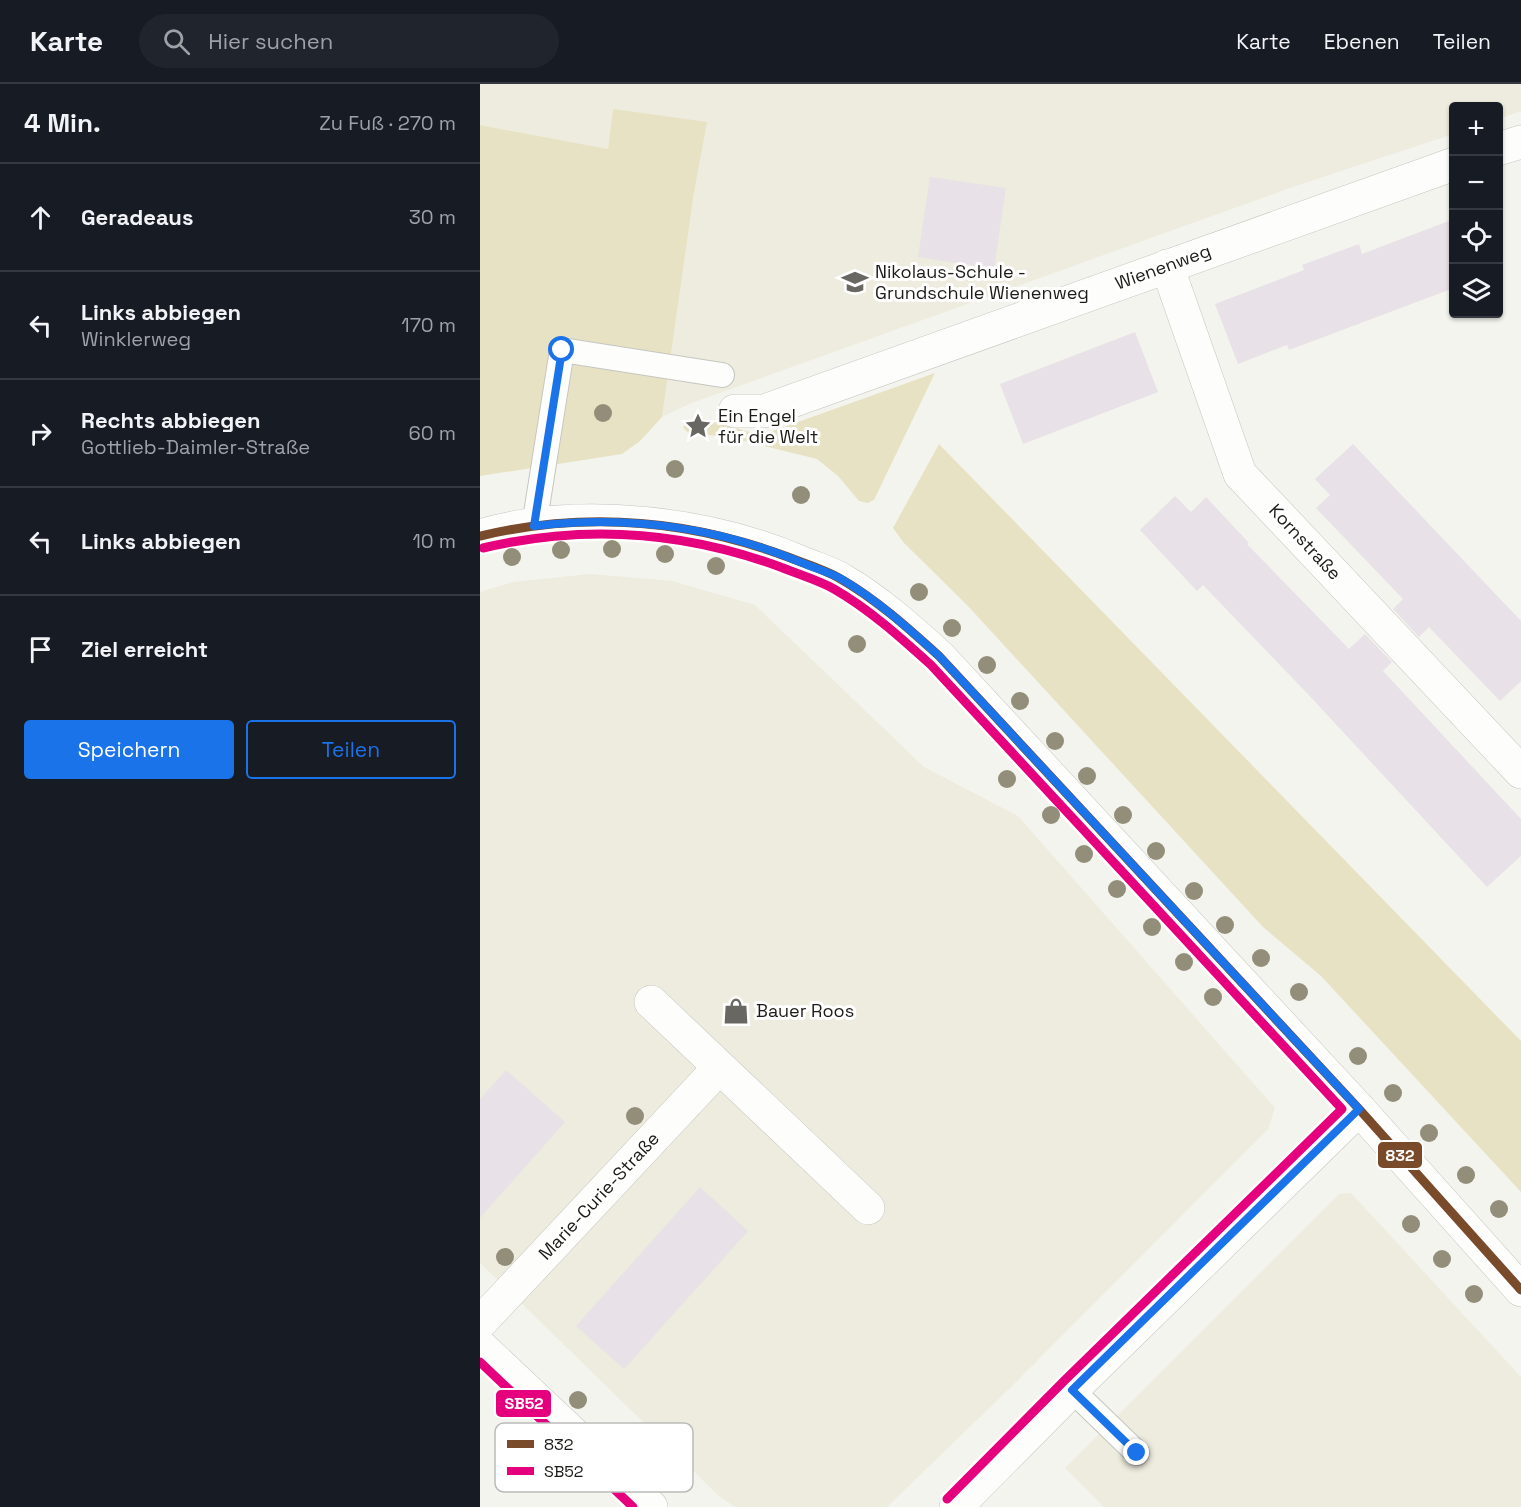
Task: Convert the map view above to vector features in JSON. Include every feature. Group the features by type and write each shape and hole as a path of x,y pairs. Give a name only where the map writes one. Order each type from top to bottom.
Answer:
{"street":[{"name":"Wienenweg","path":"735,411 764,411 1449,166"},
{"name":"Kornstraße","path":"1167,266 1240,474 1521,772"},
{"path":"480,536 502,529 577,521 659,524 734,538 789,557 841,579 894,616 939,656 1359,1109 1521,1290"},
{"path":"651,1002 718,1069 868,1208"},
{"name":"Marie-Curie-Straße","path":"480,1323 718,1069"},
{"path":"956,1507 1359,1109"},
{"path":"480,1346 562,1423"},
{"path":"635,1492 651,1507"}],"lane":[{"path":"534,526 562,350 722,375"},
{"path":"1072,1390 1137,1453"}],"shaded area":[{"name":"Nikolaus-Schule - Grundschule Wienenweg","path":"480,84 1521,84 1521,111 1503,118 1503,102 1449,102 1449,135 1290,188 689,404 662,417 694,192 613,109 608,149 480,125"},
{"path":"613,109 707,122 694,192 662,417 640,441 622,454 480,476 480,125 608,149"},
{"path":"935,373 874,500 868,503 859,501 838,476 817,459 732,438 687,432 683,427 691,420 702,418 756,434 770,432"},
{"path":"939,444 1521,1041 1521,1192 1321,976 1263,927 967,605 904,543 893,528"},
{"path":"590,574 672,581 755,605 924,767 1018,816 1275,1108 1268,1129 1011,1387 887,1507 735,1507 719,1496 693,1471 693,1423 644,1423 480,1263 480,592 513,582"},
{"path":"1351,1193 1521,1377 1521,1507 1104,1507 1065,1468 1339,1194"}],"building":[{"path":"930,177 1006,188 994,269 918,257"},
{"path":"1449,221 1449,290 1289,350 1287,345 1238,364 1215,304 1304,270 1302,265 1359,244 1362,254"},
{"path":"1135,332 1158,392 1023,444 1000,384"},
{"path":"1353,444 1521,621 1521,681 1500,701 1429,627 1419,637 1393,609 1403,599 1316,508 1330,495 1315,479"},
{"path":"1175,496 1191,512 1206,497 1249,543 1247,544 1349,649 1365,634 1392,662 1383,671 1521,819 1521,856 1487,887 1203,585 1197,591 1140,530"},
{"path":"506,1070 565,1122 480,1218 480,1099"},
{"path":"700,1187 748,1231 624,1369 576,1326"}],"transit line":[{"name":"832","path":"480,536 558,523 636,523 674,527 712,534 788,557 833,575 866,595 939,656 1359,1109 1521,1290"},
{"name":"SB52","path":"483,548 521,540 596,534 672,539 709,546 783,568 828,586 860,605 931,665 1342,1109 947,1499"},
{"name":"SB52","path":"480,1362 544,1423"},
{"name":"SB52","path":"617,1492 633,1507"}],"place":[{"name":"Nikolaus-Schule - Grundschule Wienenweg","path":"855,282"},
{"name":"Ein Engel für die Welt","path":"698,426"},
{"name":"Bauer Roos","path":"736,1011"}],"route":[{"path":"562,350 534,526 577,521 659,524 734,538 789,557 841,579 894,616 939,656 1359,1109 1072,1390 1137,1453"}]}
